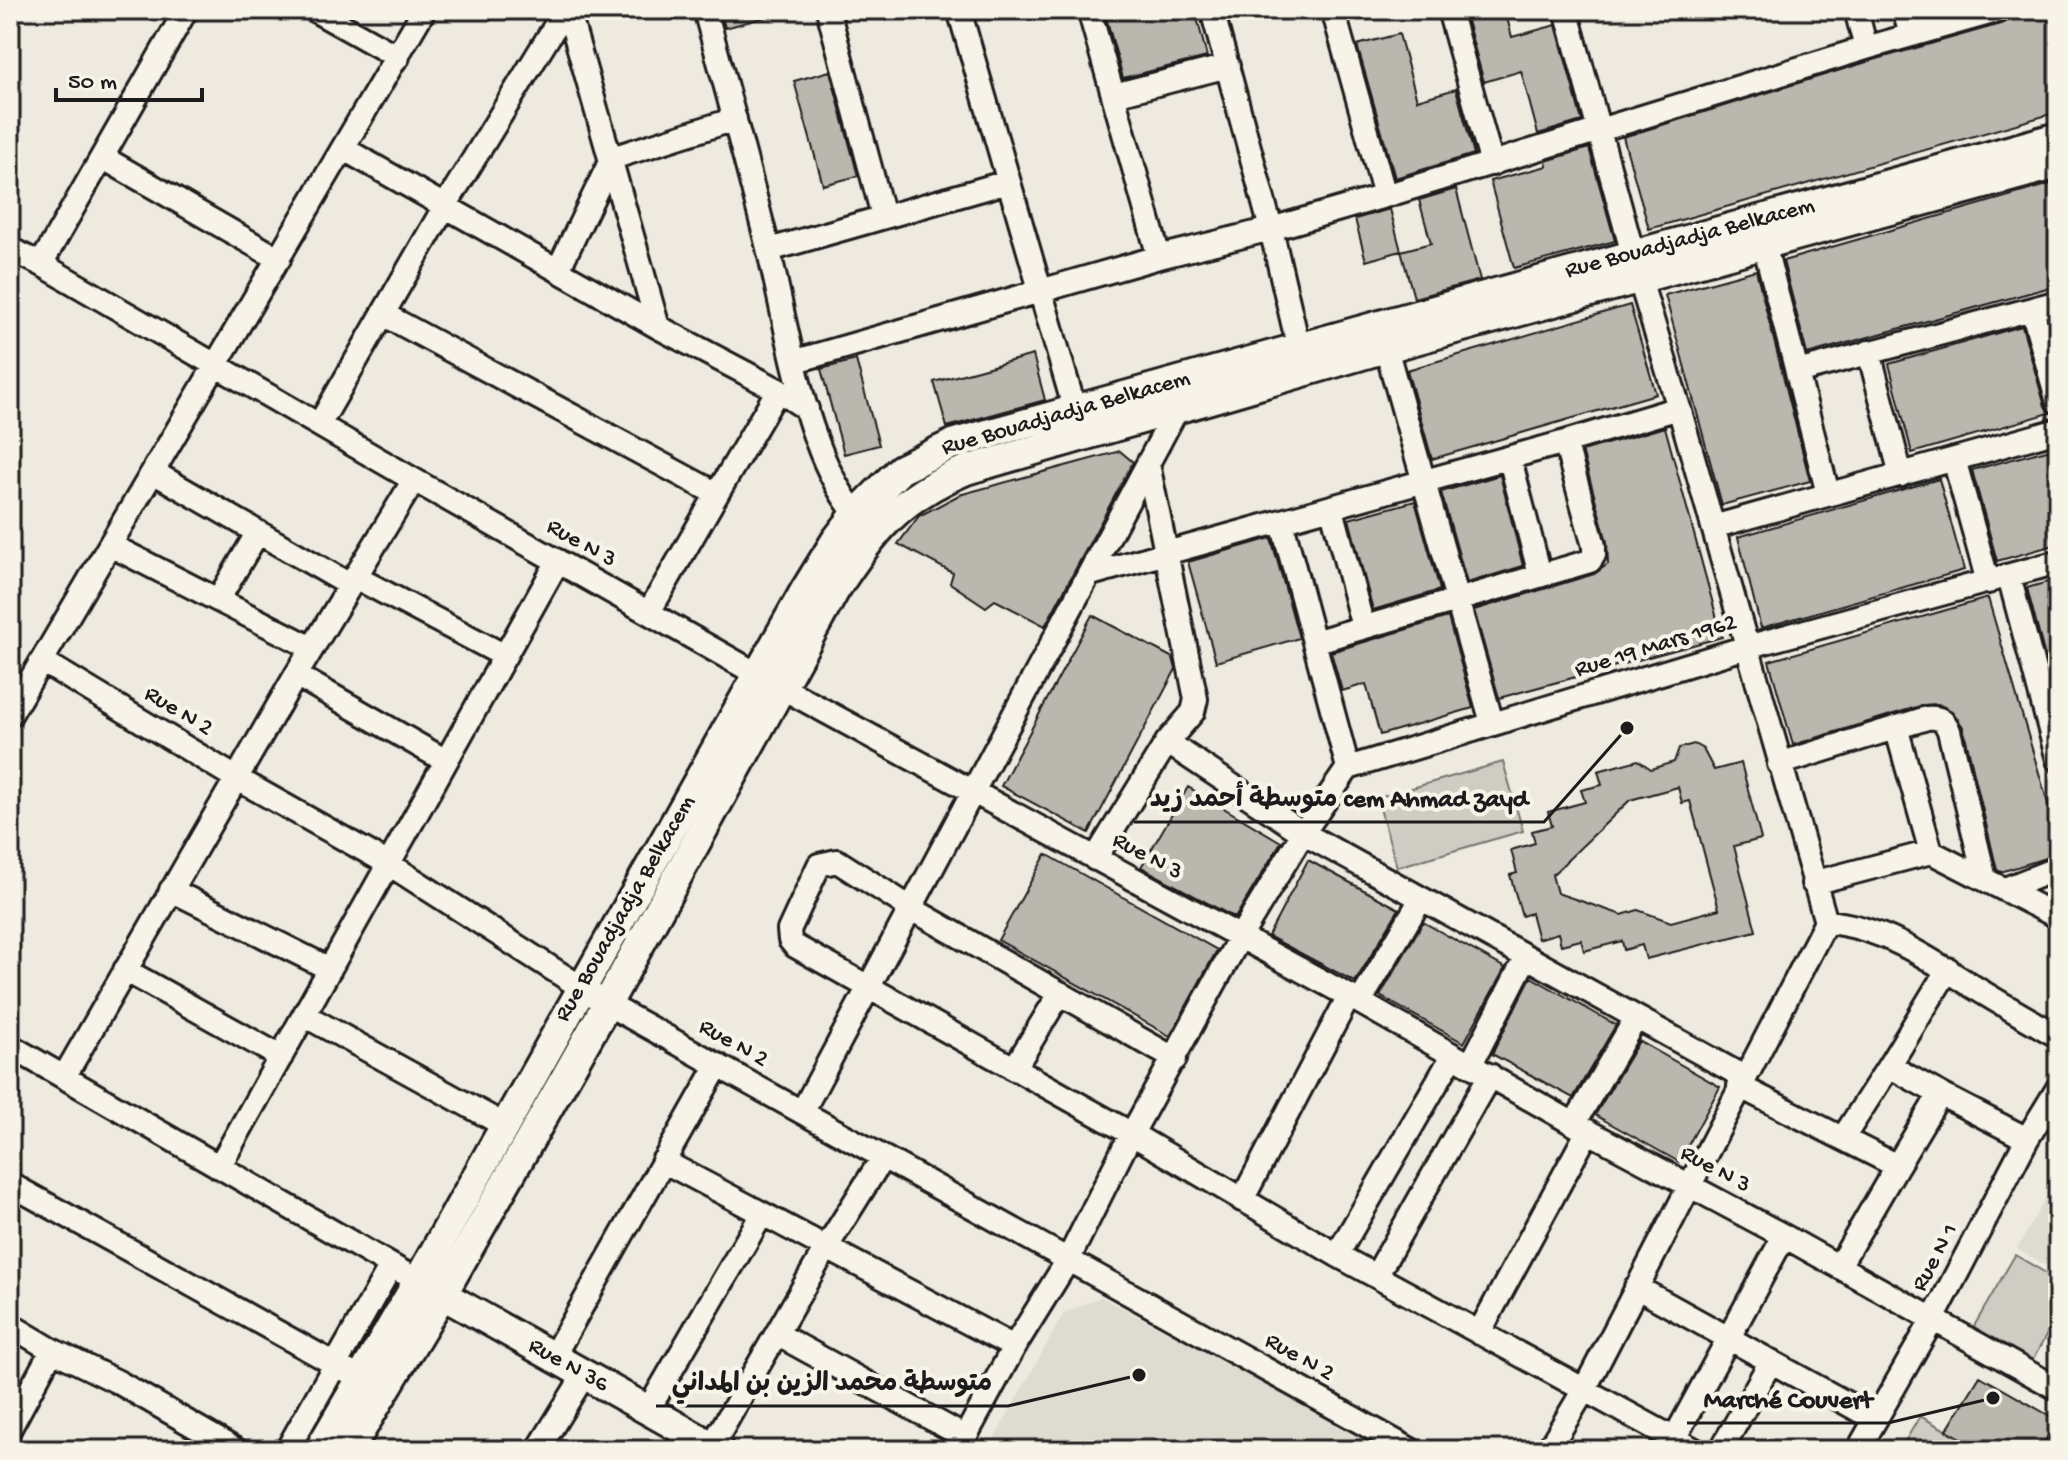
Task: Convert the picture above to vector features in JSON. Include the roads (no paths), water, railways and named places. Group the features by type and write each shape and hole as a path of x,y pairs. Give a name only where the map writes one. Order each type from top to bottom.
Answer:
{"street":[{"path":"41,264 186,10"},
{"path":"314,10 398,57"},
{"path":"10,715 424,10"},
{"path":"567,10 612,158 658,327"},
{"path":"319,425 445,206 567,10"},
{"path":"705,10 769,250 807,409 829,472 866,524"},
{"path":"828,10 883,216"},
{"path":"959,10 1075,410"},
{"path":"1089,10 1159,257"},
{"path":"1212,10 1271,229 1301,360"},
{"path":"1333,10 1385,196"},
{"path":"1449,10 1492,164"},
{"path":"1856,10 1866,48"},
{"path":"1904,10 1911,35"},
{"path":"796,361 1040,290 1385,196 1866,48 2000,10"},
{"path":"1548,1450 1584,1390 1826,922 1637,268 1599,129 1574,12"},
{"path":"1114,95 1228,66"},
{"path":"558,270 612,158 735,119"},
{"name":"Rue Bouadjadja Belkacem","path":"866,524 966,470 1177,409 1301,360 1386,348 2058,137"},
{"path":"344,149 807,409"},
{"path":"102,157 279,259"},
{"name":"Rue Bouadjadja Belkacem","path":"349,1450 430,1288 504,1125 581,989 770,681 835,590 866,524 901,469 955,443 1075,410 1301,360 1637,268 1764,244 2058,164"},
{"path":"769,250 1007,182"},
{"path":"1764,244 1828,494"},
{"name":"Rue N 3","path":"10,249 770,681 1355,999 2058,1389"},
{"path":"1797,372 2058,302"},
{"path":"2032,309 2058,402"},
{"path":"383,314 717,494"},
{"path":"1386,348 1492,723"},
{"path":"1869,352 1901,475"},
{"path":"649,612 778,390"},
{"path":"1091,574 1510,459 1679,408"},
{"path":"802,1112 1177,409"},
{"path":"1713,527 2058,430"},
{"path":"1314,642 1589,561 1594,555 1565,442"},
{"path":"1510,459 1540,575"},
{"path":"1954,459 2054,729 2058,760"},
{"path":"1095,859 1167,742 1193,712 1196,699 1148,464"},
{"path":"153,472 258,532 505,656"},
{"path":"64,1077 296,675 414,480"},
{"path":"1332,509 1363,627"},
{"path":"777,1334 962,1443 1014,1347 1068,1260 1132,1134 1240,937 1303,833 1348,768 1282,523"},
{"path":"218,600 258,532"},
{"path":"110,545 312,648"},
{"path":"219,1167 558,561"},
{"name":"Rue 19 Mars 1962","path":"1348,768 1747,647 2058,562"},
{"name":"Rue N 2","path":"42,661 236,778 389,864 607,1004 1411,1450"},
{"path":"296,675 446,761"},
{"name":"Rue Bouadjadja Belkacem","path":"319,1450 360,1378 430,1288 607,1004 770,681"},
{"path":"1779,764 1933,717 1945,722 1995,884"},
{"path":"1896,727 1931,852"},
{"path":"1167,742 1303,833 1636,1018 1741,1082 1897,1166"},
{"path":"1813,883 1931,852 2058,917"},
{"path":"1175,1059 912,909 837,861 819,865 789,930 790,940 795,946 868,988 1132,1134 1337,1255 1695,1450"},
{"path":"1995,884 2058,868"},
{"path":"171,890 330,969"},
{"path":"1242,1200 1355,999 1421,899"},
{"path":"1826,922 1867,929 1948,969 2058,1036"},
{"path":"1376,1276 1471,1065 1526,957"},
{"path":"1843,1138 1948,969"},
{"path":"125,970 281,1057"},
{"path":"1014,1069 1060,993"},
{"path":"304,1015 504,1125"},
{"path":"1479,1333 1636,1018"},
{"path":"10,1046 430,1288"},
{"path":"553,1357 718,1065"},
{"path":"1337,1255 1471,1065"},
{"path":"1889,1066 2027,1139"},
{"name":"Rue N 1","path":"1858,1450 1932,1321 2027,1139 2058,1088"},
{"path":"1839,1266 1940,1094"},
{"path":"700,1445 777,1334 883,1157"},
{"path":"663,1161 1014,1347"},
{"path":"10,1184 360,1378"},
{"path":"648,1410 762,1214"},
{"path":"1674,1439 1784,1236"},
{"path":"287,1450 391,1266"},
{"path":"1636,1287 1875,1419"},
{"name":"Rue N 36","path":"430,1288 648,1410 700,1445"},
{"path":"10,1325 236,1450"},
{"path":"10,1428 52,1350"},
{"path":"1721,1450 1771,1361"},
{"path":"538,1450 584,1375"}],"place":[{"name":"متوسطة أحمد زيد cem Ahmad zayd","path":"1627,728"},
{"name":"متوسطة محمد الزين بن المداني","path":"1139,1375"},
{"name":"Marché Couvert","path":"1993,1398"}]}
